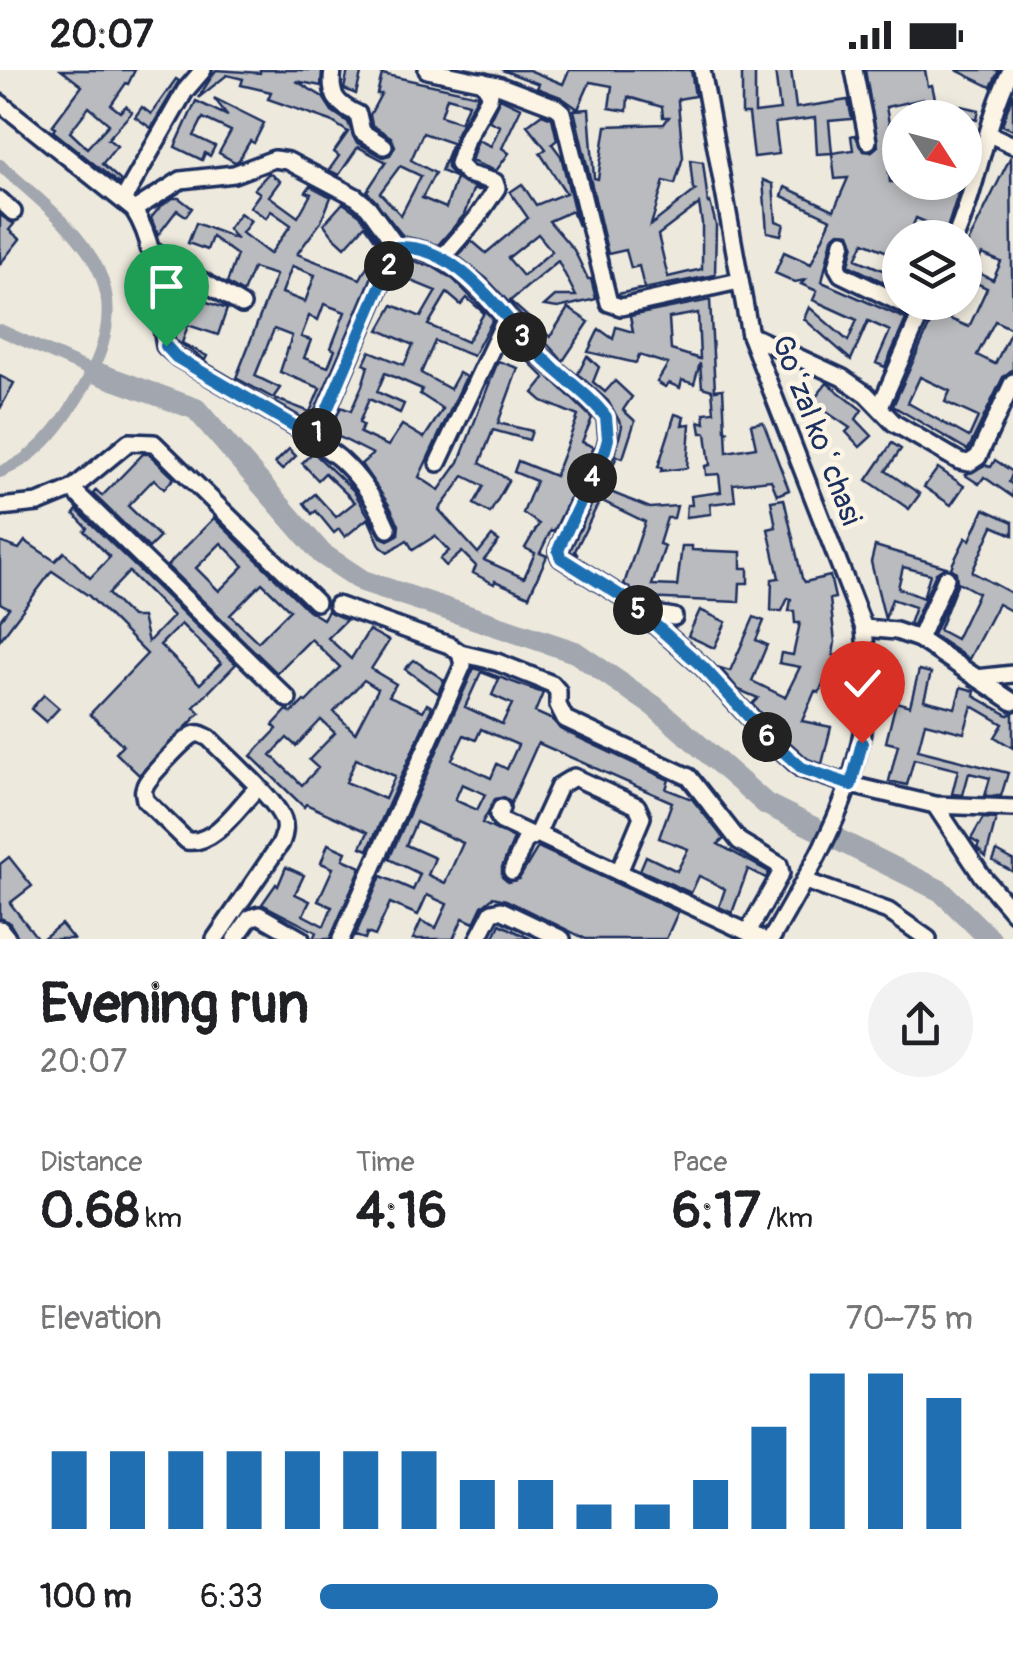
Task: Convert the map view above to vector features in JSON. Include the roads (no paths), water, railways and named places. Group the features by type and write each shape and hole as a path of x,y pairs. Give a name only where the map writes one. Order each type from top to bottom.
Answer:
{"street":[{"path":"128,205 185,92 203,70"},
{"path":"333,70 334,98 340,106 360,116 362,132 384,146"},
{"path":"427,70 484,76 562,112 610,304 621,307 739,281"},
{"name":"Goʻzal koʻchasi","path":"702,70 750,335 864,628 868,705 851,785 771,939"},
{"path":"854,70 868,140"},
{"path":"962,220 978,177 996,103 1012,70"},
{"path":"441,259 476,220 497,188 495,182 468,174 458,164 489,98 484,76"},
{"path":"0,103 128,205 142,223 166,346 176,357 315,438 339,458 368,492 388,529"},
{"path":"988,134 1013,145"},
{"path":"128,205 180,180 234,174 274,159 288,160 356,196 397,247"},
{"path":"0,200 13,212"},
{"path":"843,242 838,260 840,274 882,291"},
{"path":"397,247 410,246 441,259 466,276 522,338 606,417 605,450 562,541 558,551 561,558 640,612 704,668 768,738 802,768 851,785 934,805 1013,808"},
{"path":"315,438 397,247"},
{"path":"148,248 242,305"},
{"path":"438,463 506,318"},
{"path":"880,408 919,320"},
{"path":"750,335 843,378 894,423 969,463 978,457 1011,392"},
{"path":"0,506 38,503 72,489 129,442 154,443 316,602"},
{"path":"72,489 288,700"},
{"path":"919,639 946,578"},
{"path":"337,605 552,684 558,690 560,713 565,719 679,772 697,785 739,841 779,865 777,880 755,936 501,820 498,815 502,808"},
{"path":"640,612 674,616"},
{"path":"864,628 919,639 1013,702"},
{"path":"341,939 460,678 460,653"},
{"path":"976,678 1013,674"},
{"path":"214,939 284,837 283,818 257,788 209,738 201,734 186,742 152,777 144,792 144,800 187,841 193,842 209,837 257,788"},
{"path":"512,871 563,782 574,776 642,811 619,872"},
{"path":"934,805 982,876 1013,912"},
{"path":"805,880 888,911 928,939"},
{"path":"481,938 492,912 500,910 562,939"},
{"path":"234,939 250,918 259,916 301,939"},
{"path":"0,929 8,939"}],"waterway":[{"path":"0,165 80,241 97,267 106,294 107,325 97,360 61,422 34,451 0,472"},
{"path":"0,330 94,372"},
{"path":"94,372 196,409 322,554 363,581 575,652 654,706 766,804 941,891 990,939"}]}
